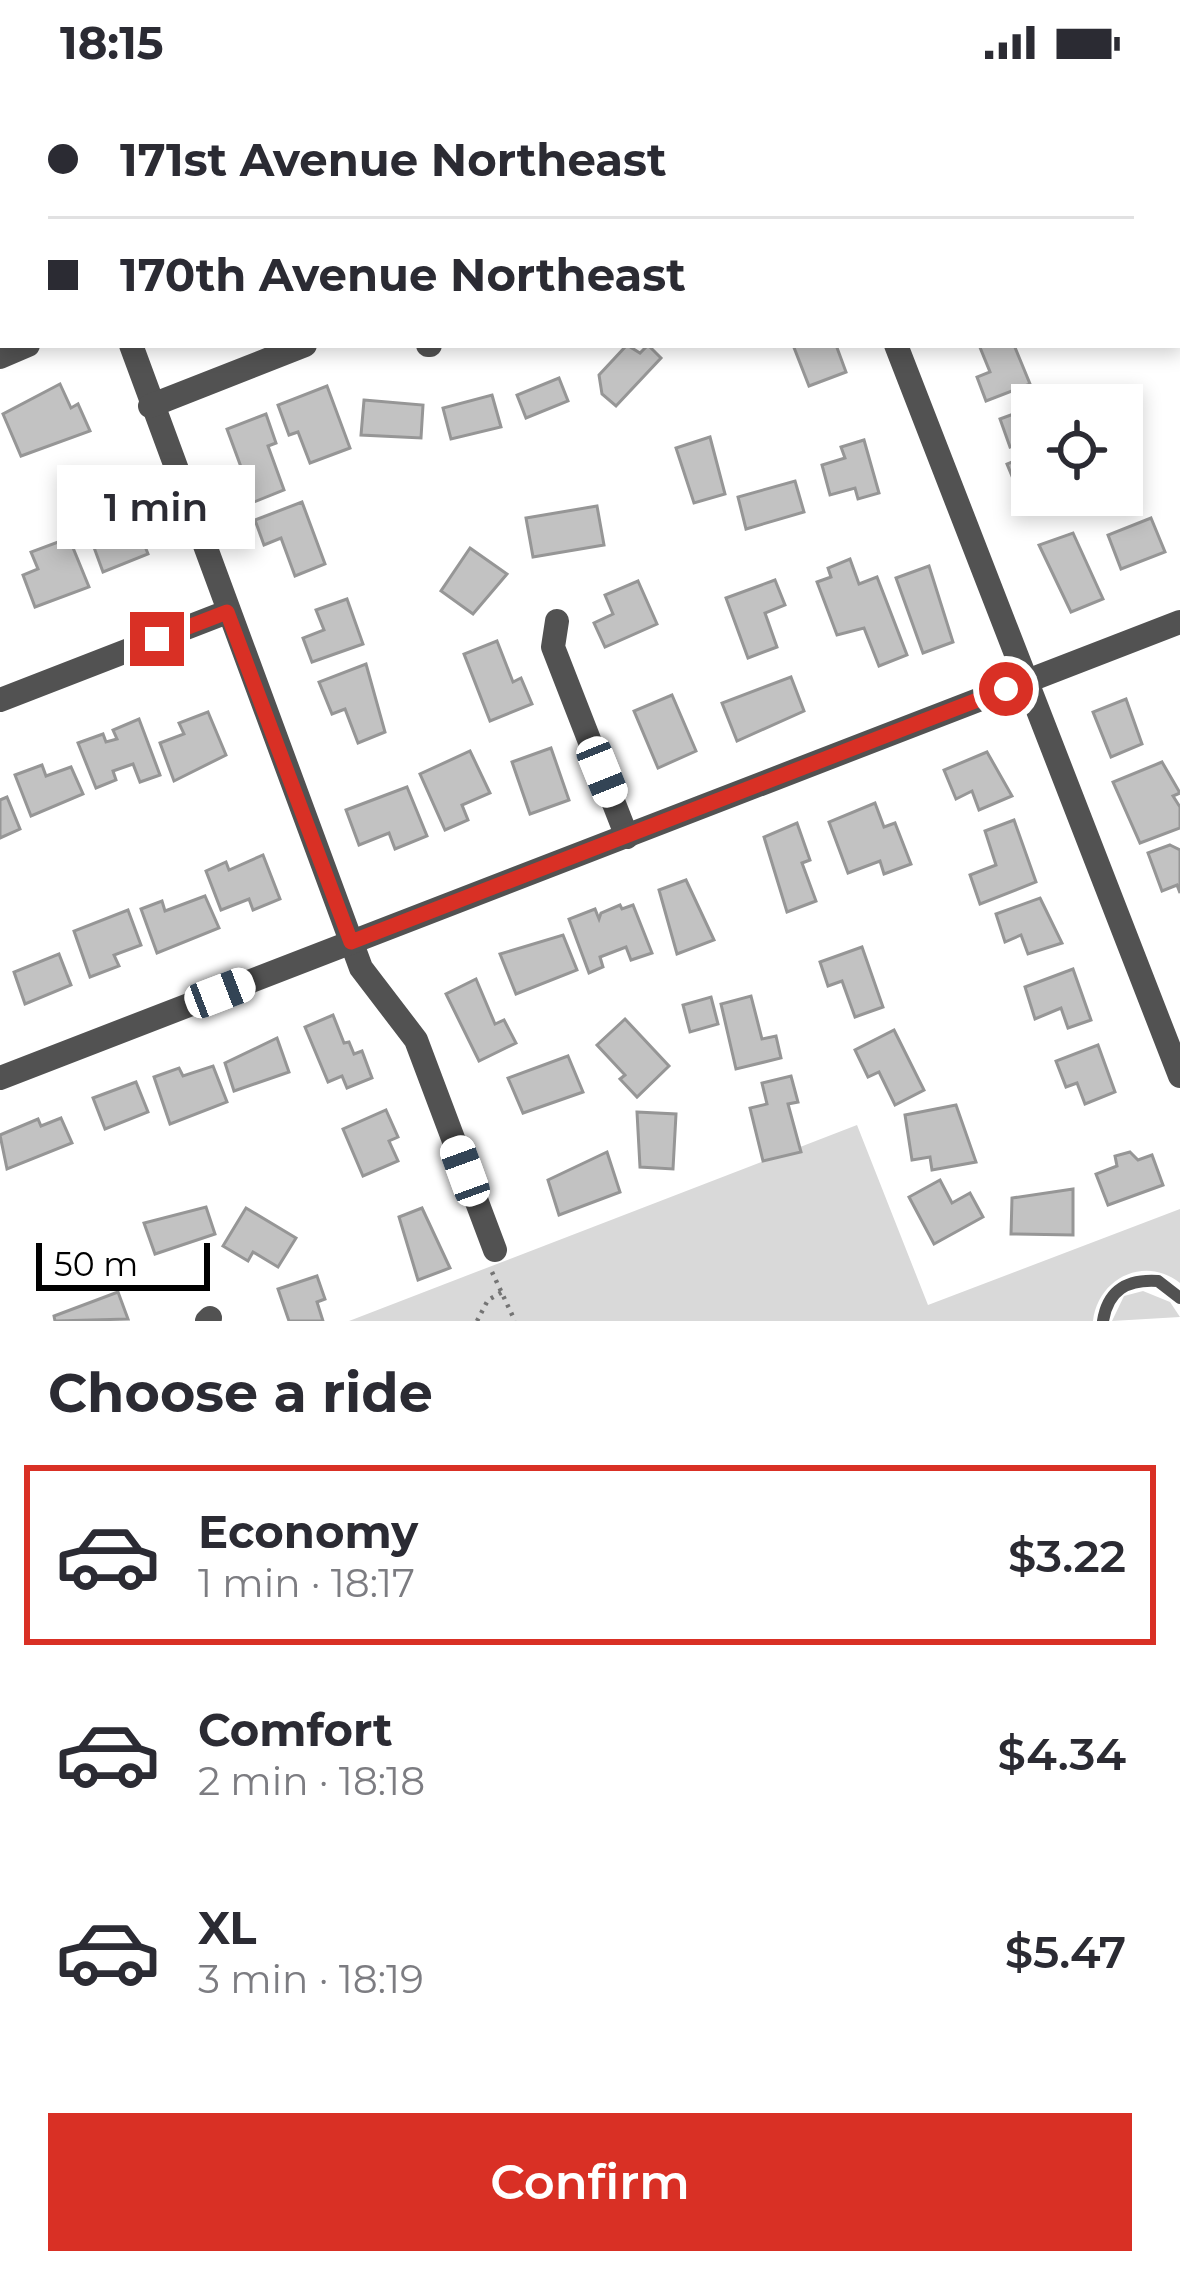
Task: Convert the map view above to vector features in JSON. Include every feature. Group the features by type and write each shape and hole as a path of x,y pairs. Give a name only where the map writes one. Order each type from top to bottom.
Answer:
{"street":[{"path":"131,348 361,968 416,1040 491,1256"},
{"path":"150,406 297,348"},
{"path":"897,348 1174,1047 1180,1076"},
{"path":"0,700 227,612"},
{"path":"557,621 553,647 628,837"},
{"path":"0,1078 1180,622"}],"lane":[{"path":"1103,1321 1108,1300 1128,1283 1158,1281 1180,1298"}],"path":[{"path":"491,1256 515,1321"},
{"path":"477,1321 488,1300 504,1291"}],"shaded area":[{"path":"857,1125 928,1305 1180,1209 1180,1283 1152,1271 1125,1275 1104,1293 1093,1321 349,1321"},
{"path":"1143,1291 1170,1302 1180,1317 1112,1321 1124,1296"}],"building":[{"path":"624,348 640,353 651,348 661,358 616,406 602,394 599,375"},
{"path":"794,348 837,348 846,372 809,386"},
{"path":"980,348 1015,348 1030,384 1011,384 1011,391 986,401 977,377 990,372"},
{"path":"559,378 568,401 526,418 517,395"},
{"path":"60,384 71,408 78,404 90,431 21,456 3,414"},
{"path":"327,386 350,448 310,463 298,432 289,435 278,405"},
{"path":"492,395 501,427 451,439 443,408"},
{"path":"364,400 423,405 421,438 361,435"},
{"path":"266,414 276,443 268,446 284,490 254,502 227,429"},
{"path":"1011,415 1010,447 1000,419"},
{"path":"710,437 725,494 694,503 676,448"},
{"path":"864,440 879,493 858,499 855,488 830,495 822,465 845,458 841,447"},
{"path":"795,481 804,512 746,529 738,497"},
{"path":"302,502 325,564 295,576 281,538 264,545 255,520"},
{"path":"597,506 604,545 533,557 526,518"},
{"path":"1151,518 1165,552 1121,569 1108,535"},
{"path":"137,526 148,554 103,572 92,542"},
{"path":"1073,533 1103,599 1071,612 1039,545"},
{"path":"69,538 89,587 35,607 23,575 38,569 31,552"},
{"path":"470,548 507,574 473,614 441,591"},
{"path":"850,559 859,584 877,577 907,655 879,666 864,628 837,635 817,582 831,577 828,568"},
{"path":"929,566 953,642 923,653 896,578"},
{"path":"775,580 785,605 765,613 777,647 748,658 726,598"},
{"path":"638,581 657,624 605,647 594,623 613,614 605,595"},
{"path":"347,599 363,644 312,662 303,638 324,630 316,610"},
{"path":"497,641 513,682 521,678 532,704 490,721 464,654"},
{"path":"366,664 385,732 358,743 345,709 332,714 319,682"},
{"path":"791,677 804,711 737,741 722,703"},
{"path":"672,695 696,751 658,768 634,711"},
{"path":"1126,699 1142,744 1111,757 1093,712"},
{"path":"208,712 226,755 174,781 160,743 184,734 179,723"},
{"path":"139,719 160,775 140,782 133,764 113,771 116,780 96,788 78,743 103,734 106,742 117,739 113,730"},
{"path":"551,748 569,800 530,814 512,762"},
{"path":"470,751 490,793 462,805 468,820 445,830 420,774"},
{"path":"987,752 1012,796 979,810 972,791 956,799 944,770"},
{"path":"1162,762 1180,793 1173,796 1180,807 1180,828 1140,843 1113,782"},
{"path":"42,765 46,776 71,767 83,794 31,816 15,775"},
{"path":"407,787 427,836 395,849 389,833 359,845 346,810"},
{"path":"7,797 20,829 0,838 0,800"},
{"path":"875,803 884,827 895,823 911,864 884,874 880,861 848,873 829,822"},
{"path":"1014,820 1036,882 980,904 970,875 996,865 985,831"},
{"path":"797,823 810,860 802,863 816,901 787,912 764,837"},
{"path":"1170,845 1180,850 1180,893 1177,885 1162,891 1148,853"},
{"path":"263,855 280,899 253,910 249,899 221,910 206,871 226,862 229,870"},
{"path":"686,880 714,940 677,954 659,890"},
{"path":"205,896 219,928 157,953 141,909 162,901 165,911"},
{"path":"1040,898 1062,943 1028,954 1021,935 1005,942 996,914"},
{"path":"620,905 622,909 633,905 652,953 631,960 626,947 600,957 603,967 589,973 569,919 595,909 599,919 601,913"},
{"path":"128,910 141,945 114,955 119,966 90,977 74,931"},
{"path":"563,935 577,970 516,994 500,954"},
{"path":"862,947 883,1007 855,1017 842,981 828,986 820,962"},
{"path":"59,954 71,985 25,1004 14,972"},
{"path":"1073,969 1091,1020 1068,1028 1061,1008 1035,1019 1025,987"},
{"path":"476,979 495,1024 504,1020 516,1043 479,1061 446,994"},
{"path":"751,996 762,1039 776,1036 781,1058 736,1069 721,1004"},
{"path":"711,997 718,1024 690,1032 683,1005"},
{"path":"333,1015 344,1043 349,1042 354,1054 362,1051 372,1078 347,1088 342,1076 328,1082 305,1027"},
{"path":"625,1019 669,1066 637,1097 620,1079 625,1075 597,1045"},
{"path":"894,1030 924,1090 895,1105 879,1072 868,1077 855,1050"},
{"path":"277,1038 289,1072 234,1091 225,1063"},
{"path":"1098,1045 1115,1092 1085,1104 1077,1083 1066,1087 1056,1061"},
{"path":"568,1056 583,1092 523,1113 508,1078"},
{"path":"213,1066 227,1102 170,1124 154,1077 179,1068 183,1076"},
{"path":"791,1076 798,1102 788,1104 801,1152 763,1161 750,1108 767,1104 762,1083"},
{"path":"136,1082 148,1112 105,1129 93,1098"},
{"path":"956,1105 976,1162 932,1170 930,1157 912,1160 905,1115"},
{"path":"386,1110 398,1137 389,1141 398,1161 363,1176 343,1129"},
{"path":"637,1112 676,1114 673,1169 640,1167"},
{"path":"61,1118 72,1143 7,1169 0,1135 38,1119 41,1126"},
{"path":"607,1152 620,1192 559,1215 548,1180"},
{"path":"1130,1152 1138,1160 1152,1155 1163,1185 1108,1205 1096,1174 1117,1166 1115,1156"},
{"path":"940,1180 952,1203 970,1193 983,1217 934,1244 909,1197"},
{"path":"1073,1189 1073,1235 1011,1234 1012,1198"},
{"path":"206,1207 215,1234 155,1254 144,1223"},
{"path":"246,1208 296,1238 278,1267 253,1252 248,1261 223,1246"},
{"path":"422,1208 450,1268 418,1280 399,1217"},
{"path":"317,1276 325,1299 317,1302 323,1321 289,1321 278,1289"},
{"path":"118,1292 128,1319 55,1321 54,1316"}],"route":[{"path":"157,639 227,612 351,942 1006,689"}]}
